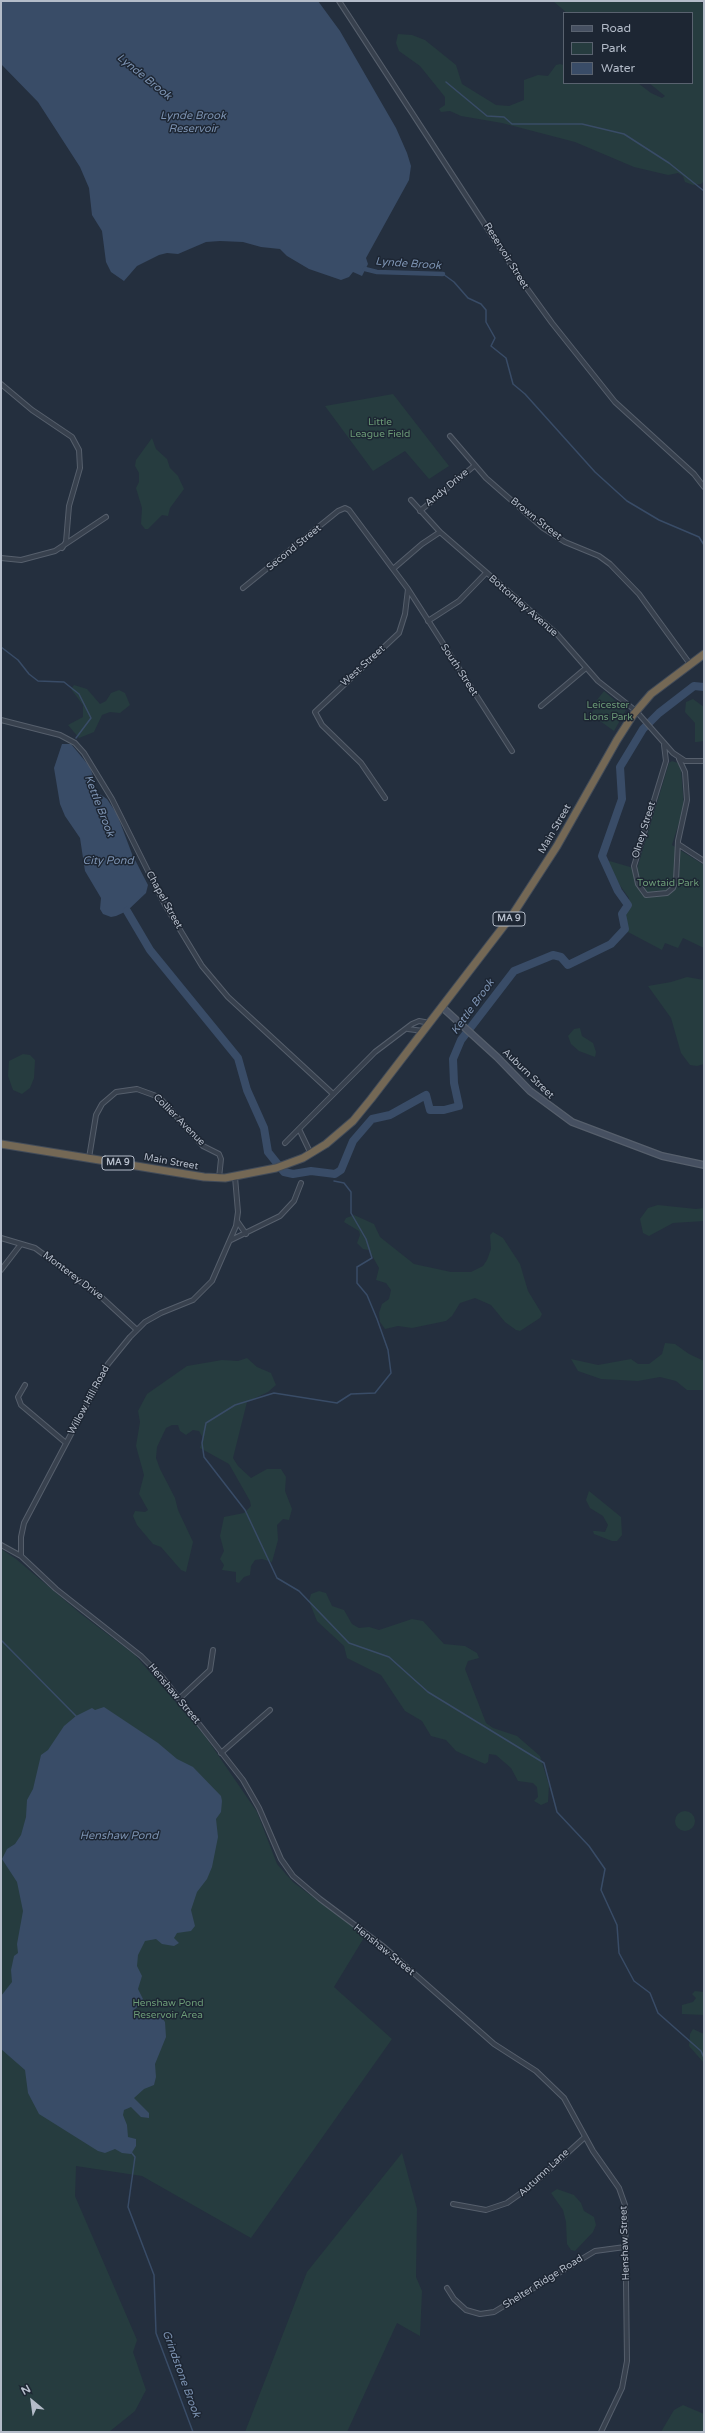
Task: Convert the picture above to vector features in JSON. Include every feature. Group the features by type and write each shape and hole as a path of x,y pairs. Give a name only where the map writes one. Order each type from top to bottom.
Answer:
{"highway":[{"name":"Main Street","path":"1,1144 219,1178 235,1177 284,1166 311,1154 339,1134 353,1121 514,914 541,872 616,740 636,711 651,694 704,654"}],"street":[{"name":"Reservoir Street","path":"339,1 522,283 555,328 615,402 694,474 704,487"},
{"path":"1,384 32,410 72,438 79,450 80,468 69,506 66,542 62,548"},
{"name":"Brown Street","path":"450,436 474,466 548,532 609,563 639,594 690,664"},
{"name":"Andy Drive","path":"420,511 474,466"},
{"name":"Bottomley Avenue","path":"411,500 440,532 556,633 598,681 636,711 677,757"},
{"name":"Second Street","path":"243,588 338,511 345,508 349,510 393,569"},
{"path":"1,558 21,560 62,548 106,517"},
{"path":"408,589 393,569 422,544 440,532"},
{"path":"428,621 459,600 486,573"},
{"name":"South Street","path":"408,589 512,751"},
{"name":"West Street","path":"385,798 361,763 322,725 315,712 399,633 405,614 408,589"},
{"path":"541,706 586,668"},
{"name":"Chapel Street","path":"1,720 60,735 75,744 84,753 112,799 165,905 202,966 233,1002 332,1093"},
{"name":"Olney Street","path":"664,744 666,761 634,861 635,875 643,894 662,895 673,888 676,880 678,844 687,800 685,772 677,757"},
{"path":"677,757 688,761 704,761"},
{"path":"678,844 704,861"},
{"name":"Auburn Street","path":"442,1008 497,1057 530,1091 572,1122 647,1152 704,1165"},
{"path":"285,1143 332,1093 375,1052 419,1021 430,1023"},
{"path":"405,1030 411,1028 423,1031"},
{"name":"Collier Avenue","path":"89,1158 96,1115 102,1104 116,1092 137,1089 158,1097 203,1146 219,1154 221,1159 219,1178"},
{"path":"300,1128 311,1154"},
{"path":"235,1177 237,1221 246,1234"},
{"path":"231,1240 271,1222 285,1211 297,1197 301,1183"},
{"name":"Willow Hill Road","path":"21,1556 20,1537 24,1522 108,1364 137,1330 156,1315 190,1302 204,1291 212,1281 231,1240 237,1221"},
{"name":"Monterey Drive","path":"1,1238 35,1248 84,1283 137,1330"},
{"path":"1,1270 21,1244"},
{"path":"25,1385 18,1397 21,1405 66,1443"},
{"name":"Henshaw Street","path":"1,1545 21,1556 56,1589 141,1656 163,1678 252,1795 280,1859 293,1876 320,1899 384,1947 494,2044 536,2071 556,2088 622,2194 626,2211 625,2247 628,2340 627,2361 622,2388 602,2432"},
{"path":"179,1699 210,1670 213,1650"},
{"path":"221,1753 270,1710"},
{"name":"Autumn Lane","path":"453,2204 486,2210 507,2204 531,2186 585,2136"},
{"name":"Shelter Ridge Road","path":"447,2288 454,2299 466,2310 480,2314 494,2312 595,2251 625,2247"}],"green space":[{"path":"553,1 700,1 704,5 704,181 701,184 693,185 685,182 683,176 678,173 668,175 634,167 575,142 502,123 461,116 450,111 441,112 439,109 445,105 445,97 420,66 399,51 396,43 398,34 412,35 425,40 456,65 462,84 496,105 509,106 524,100 524,80 538,75 548,76 556,65 560,64 563,65 563,84 639,84 651,93 662,98 665,96 650,84 693,84 693,12 566,12"},
{"name":"Little League Field","path":"393,394 449,466 429,479 405,451 373,471 325,406"},
{"path":"152,438 156,449 167,459 170,468 178,476 184,489 170,508 168,516 162,515 148,529 145,529 141,524 142,508 136,488 139,482 139,473 135,466 136,460"},
{"path":"74,685 87,689 100,704 106,701 111,693 119,690 125,693 130,705 120,713 110,712 102,715 94,732 79,738 68,725 83,717 83,705 71,689"},
{"name":"Leicester Lions Park","path":"604,691 626,710 614,731 590,714 596,708 593,705"},
{"path":"693,699 704,707 704,741 695,742 695,723 685,712 686,702"},
{"name":"Towtaid Park","path":"672,761 678,763 681,769 684,807 672,845 704,865 704,948 683,938 678,948 665,943 662,950 628,932 626,916 629,898 611,873 606,860 637,869 669,763"},
{"path":"687,977 704,980 704,1064 697,1066 690,1065 681,1053 671,1018 648,986 671,982"},
{"path":"580,1028 582,1036 593,1043 596,1052 595,1057 579,1051 571,1044 568,1036 574,1029"},
{"path":"23,1054 30,1055 35,1060 34,1078 30,1088 22,1094 13,1090 8,1076 9,1061"},
{"path":"658,1205 696,1209 704,1208 704,1221 673,1223 649,1236 643,1233 640,1219 648,1208"},
{"path":"354,1215 374,1224 380,1237 414,1264 451,1272 471,1272 483,1266 491,1249 490,1235 493,1232 503,1238 520,1264 528,1291 542,1314 540,1318 520,1331 516,1330 505,1322 491,1305 475,1298 460,1303 452,1316 446,1321 412,1328 398,1326 385,1329 380,1322 379,1313 382,1304 389,1299 391,1290 386,1283 376,1280 379,1268 369,1250 363,1249 357,1243 360,1235 359,1231 344,1222 346,1218"},
{"path":"665,1343 675,1344 689,1354 704,1361 704,1390 687,1390 676,1381 660,1377 638,1381 601,1379 578,1371 571,1359 598,1365 631,1359 638,1364 649,1364 662,1354"},
{"path":"247,1358 257,1367 271,1373 276,1385 268,1392 247,1402 233,1458 238,1466 251,1478 267,1469 281,1469 286,1477 285,1491 292,1509 289,1520 283,1519 277,1525 278,1540 272,1562 262,1559 255,1560 251,1566 250,1575 244,1577 239,1583 236,1582 236,1572 222,1570 224,1565 220,1559 224,1551 220,1536 224,1517 244,1513 251,1506 250,1501 229,1464 200,1448 203,1438 199,1431 193,1430 186,1435 180,1431 178,1425 172,1425 166,1428 157,1447 156,1458 160,1469 175,1498 178,1510 193,1542 186,1572 181,1570 161,1547 153,1544 137,1525 133,1516 135,1511 145,1512 148,1510 139,1494 144,1475 136,1446 140,1422 138,1411 147,1394 187,1366 222,1360 238,1361"},
{"path":"589,1491 621,1517 622,1535 617,1541 612,1541 594,1534 593,1531 605,1532 608,1525 603,1516 590,1508 586,1500"},
{"name":"Henshaw Pond Reservoir Area","path":"1,1549 16,1559 81,1614 135,1655 205,1736 257,1812 277,1864 293,1882 365,1936 334,1987 392,2039 251,2238 142,2176 76,2166 75,2196 137,2340 133,2352 146,2390 135,2411 109,2432 1,2432"},
{"path":"319,1591 326,1593 332,1606 344,1610 352,1624 359,1628 369,1627 379,1630 412,1619 423,1621 444,1644 465,1646 477,1653 479,1658 468,1661 465,1669 486,1723 493,1728 517,1736 540,1756 549,1785 548,1802 541,1805 534,1801 538,1797 537,1787 533,1783 518,1781 511,1768 496,1755 489,1754 488,1762 485,1764 456,1751 446,1740 431,1736 422,1721 405,1711 381,1675 347,1658 344,1646 317,1621 309,1601 311,1594"},
{"path":"685,1811 692,1814 695,1821 692,1828 685,1831 678,1828 675,1821 678,1814"},
{"path":"695,1991 704,1992 704,2015 682,2014 682,2005 693,2002 696,1998 692,1994"},
{"path":"693,2029 704,2034 704,2063 689,2046 690,2034"},
{"path":"402,2153 417,2209 416,2277 422,2291 420,2336 397,2323 347,2432 245,2432 307,2272"},
{"path":"557,2189 574,2195 581,2203 584,2211 594,2217 596,2225 593,2232 575,2251 571,2250 567,2244 566,2222 563,2210 551,2193"},
{"path":"683,2405 704,2414 704,2432 661,2432 674,2410"}],"water":[{"name":"Lynde Brook Reservoir","path":"1,1 318,1 340,31 396,128 411,166 409,180 366,258 368,264 362,276 353,272 349,277 341,280 309,269 287,256 280,249 261,247 243,242 220,241 206,242 178,254 167,253 159,255 137,266 124,281 111,272 106,262 102,231 92,215 89,188 80,167 38,102 1,64"},
{"name":"City Pond","path":"62,744 71,744 90,767 93,776 90,785 92,789 107,799 117,814 132,854 148,885 146,893 127,911 116,916 111,917 103,914 100,909 101,898 85,871 80,838 65,816 60,804 54,768"},
{"name":"Henshaw Pond","path":"104,1707 158,1743 177,1759 193,1767 221,1796 222,1801 221,1812 216,1819 218,1837 212,1867 207,1879 197,1892 191,1910 195,1926 191,1931 177,1933 174,1938 179,1943 174,1946 162,1944 156,1939 145,1941 138,1955 137,1966 142,1976 138,1989 144,2001 134,2010 134,2014 140,2017 155,2013 160,2015 165,2022 166,2037 155,2064 156,2077 154,2085 144,2089 134,2098 149,2113 149,2118 141,2117 131,2107 124,2110 123,2115 127,2125 128,2137 136,2139 136,2146 131,2154 122,2153 115,2149 105,2153 98,2151 39,2114 28,2093 25,2070 1,2049 1,1996 12,1982 11,1970 14,1956 18,1953 17,1944 23,1911 17,1882 2,1859 7,1849 15,1844 21,1835 26,1817 27,1800 33,1789 41,1755 48,1750 64,1726 76,1716 92,1708 95,1710"}],"waterway":[{"path":"446,82 487,116 504,117 512,124 582,124 624,134 669,163 704,191"},
{"name":"Lynde Brook","path":"365,269 377,272 443,274"},
{"name":"Lynde Brook","path":"443,274 454,282 468,298 481,304 486,310 486,322 495,338 491,346 506,358 513,384 525,394 595,472 627,501 659,520 699,537 704,545"},
{"name":"Kettle Brook","path":"1,647 18,660 29,674 38,681 64,682 79,694 91,718 76,738"},
{"name":"Kettle Brook","path":"127,911 150,950 238,1058 247,1090 264,1128 268,1152 284,1172 293,1174 311,1171 335,1174 341,1170 353,1141 372,1119 390,1115 426,1095 430,1110 444,1110 459,1106 454,1083 453,1059 461,1040 514,971 553,955 561,957 568,965 611,944 625,929 622,914 628,905 618,891 602,856 622,799 620,767 643,729 659,713 694,686 704,687"},
{"path":"334,1181 344,1183 351,1192 351,1213 366,1239 372,1258 357,1267 357,1283 367,1295 377,1319 388,1350 391,1373 375,1393 351,1394 337,1403 274,1393 235,1405 206,1423 202,1443 204,1457 245,1510 277,1578 299,1591 349,1643 389,1657 428,1692 544,1763 557,1812 589,1846 605,1869 601,1890 617,1925 619,1953 634,1981 650,1993 658,2013 701,2051 704,2058"},
{"path":"1,1640 76,1716"},
{"name":"Grindstone Brook","path":"131,2152 135,2157 128,2207 154,2275 156,2333 193,2432"}]}
